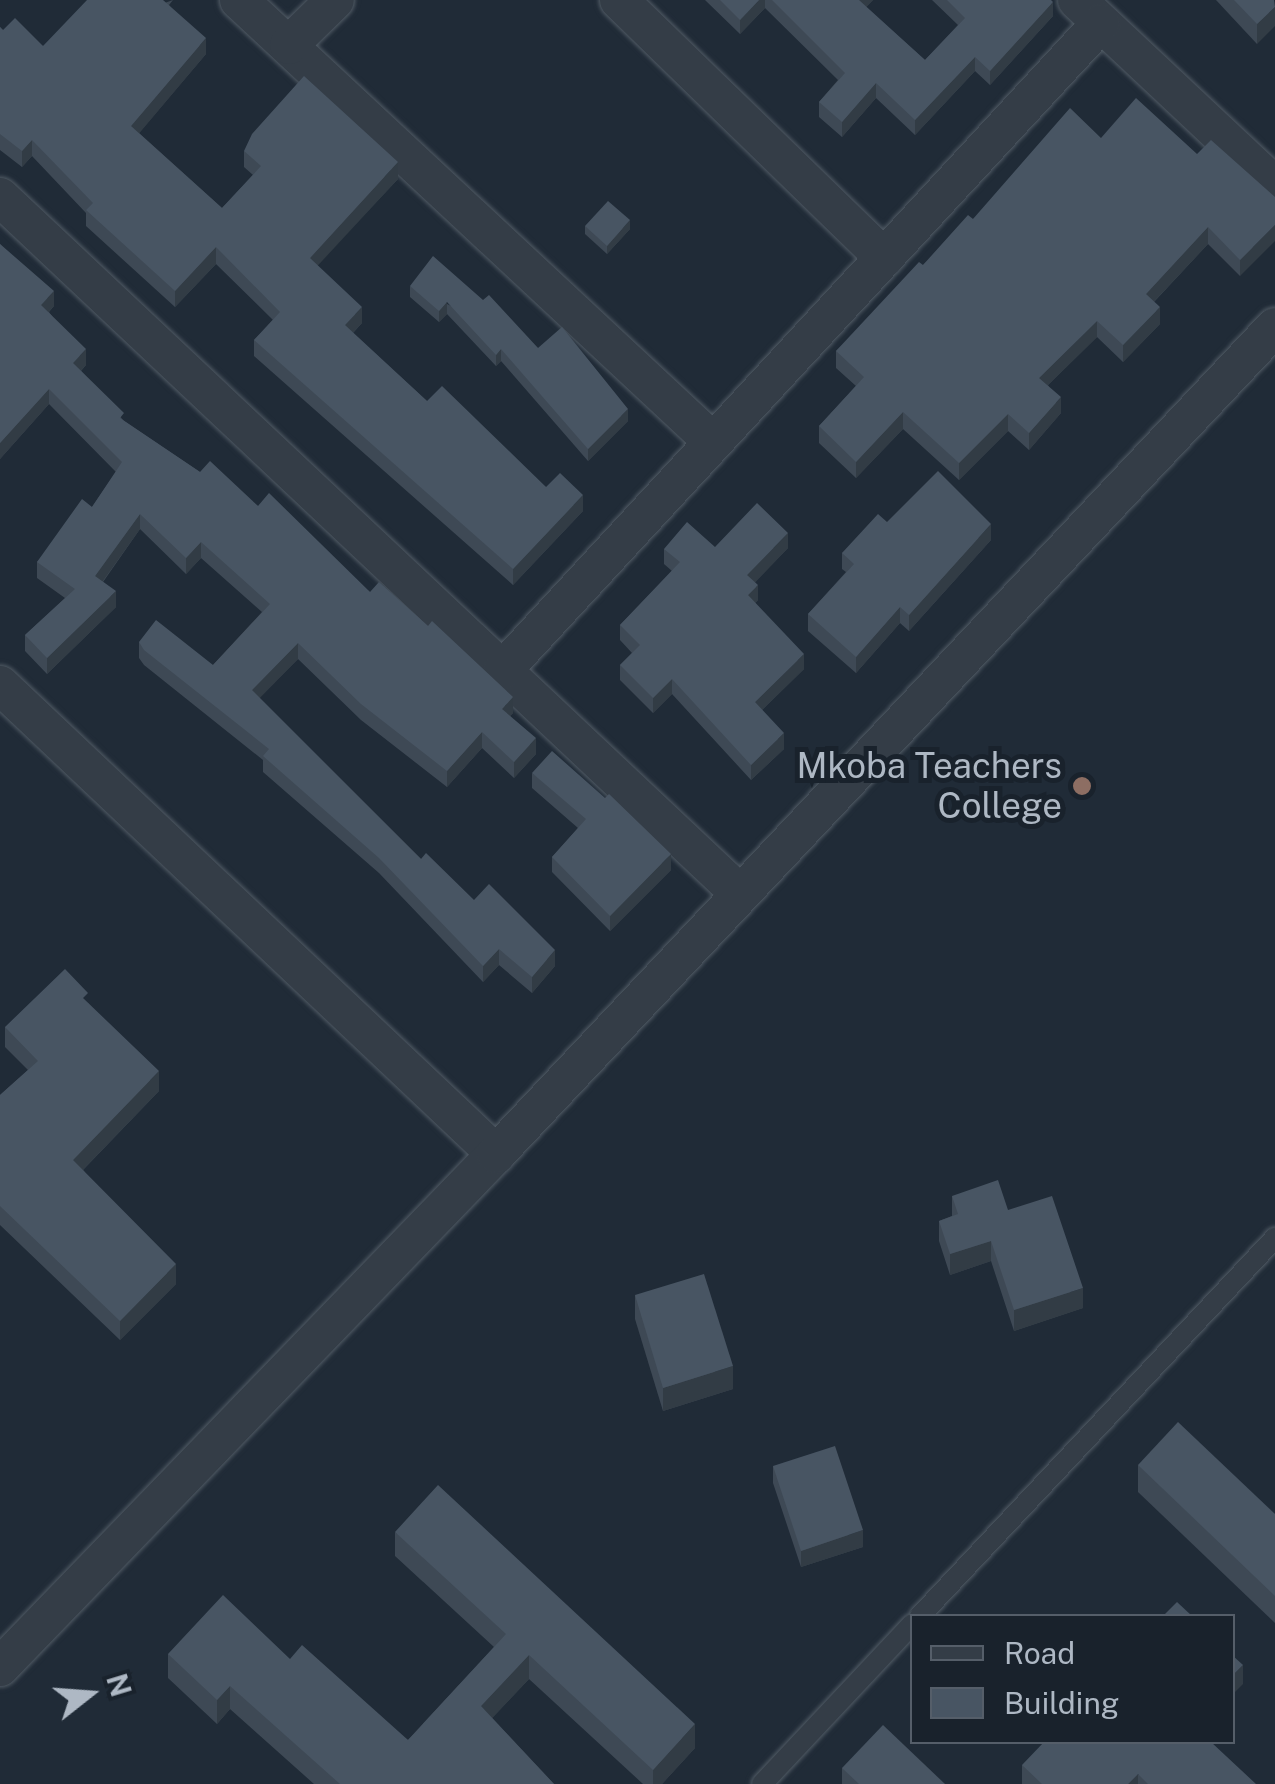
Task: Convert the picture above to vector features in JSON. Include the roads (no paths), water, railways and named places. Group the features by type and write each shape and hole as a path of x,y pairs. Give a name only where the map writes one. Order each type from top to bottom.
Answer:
{"street":[{"path":"239,0 710,440"},
{"path":"289,45 335,0"},
{"path":"619,0 884,258"},
{"path":"502,671 710,440 884,258 1089,11 1275,186"},
{"path":"0,197 738,891"},
{"path":"0,1667 496,1154 738,891 1275,327"},
{"path":"0,685 496,1154"}],"lane":[{"path":"922,1614 1275,1238"},
{"path":"762,1784 910,1626"}],"place":[{"name":"Mkoba Teachers College","path":"1082,786"}]}
